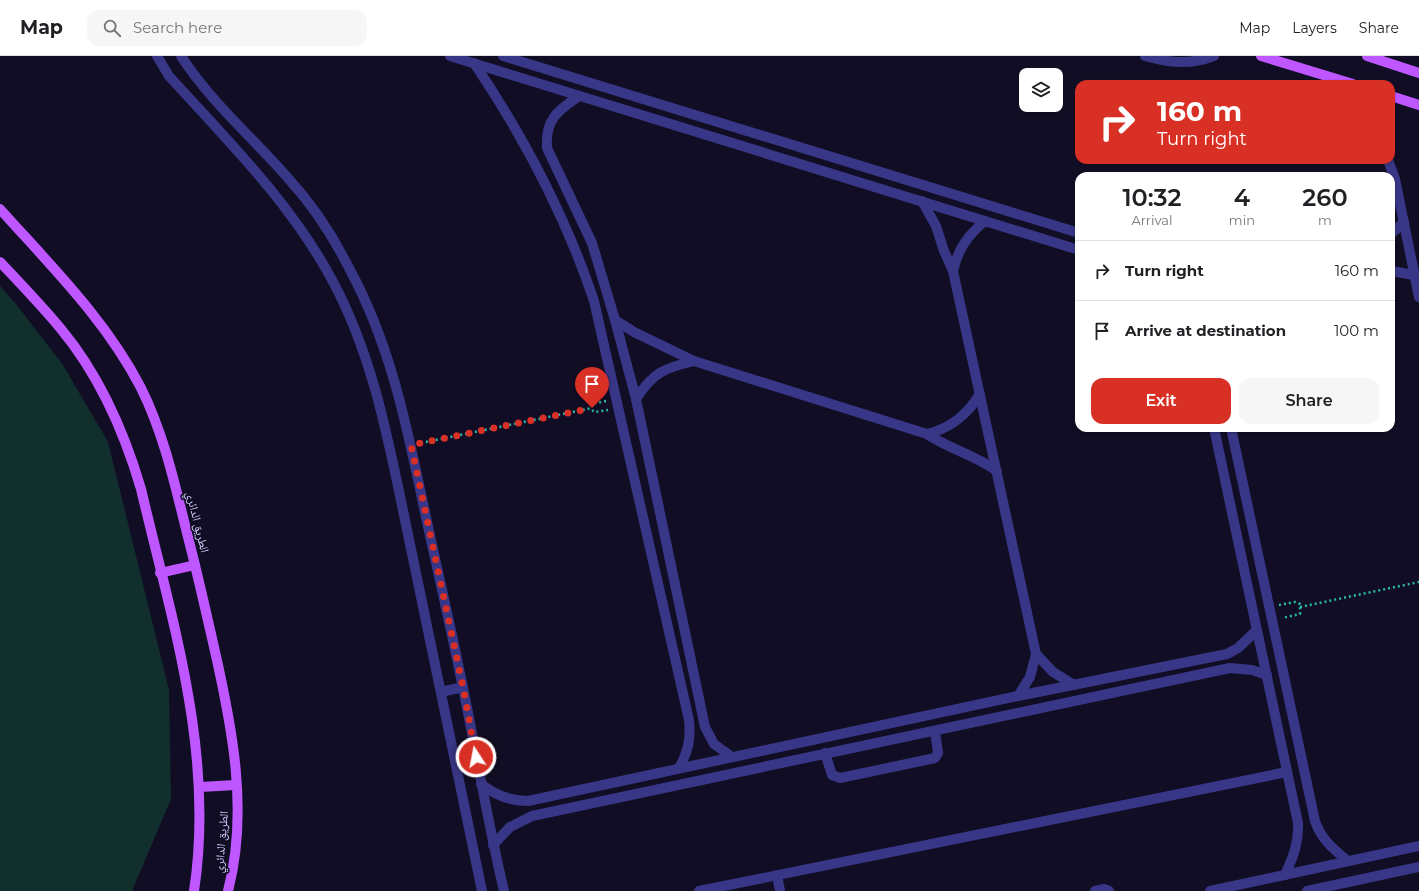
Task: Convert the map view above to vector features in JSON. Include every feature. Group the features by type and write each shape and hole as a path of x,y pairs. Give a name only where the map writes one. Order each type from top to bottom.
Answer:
{"main road":[{"path":"1261,56 1337,80"},
{"path":"1367,56 1419,72"},
{"path":"1395,97 1419,105"},
{"name":"الطريق الدائري","path":"0,209 87,306 118,349 141,388 165,449 195,565 229,718 236,785 238,830 233,874 228,891"},
{"name":"الطريق الدائري","path":"0,262 62,330 83,359 102,389 118,422 131,455 141,489 188,693 196,740 200,787 201,826 194,891"},
{"path":"160,573 195,565"},
{"path":"200,787 236,785"}],"street":[{"path":"157,56 169,76 272,190 294,219 315,249 348,312 372,380 388,442 442,692 482,891"},
{"path":"181,56 214,99 289,179 329,234 348,266 378,329 393,373 411,445 463,687 493,845 504,891"},
{"path":"450,56 1075,249"},
{"path":"502,56 1075,231"},
{"path":"1145,56 1163,61 1188,63 1214,56"},
{"path":"474,63 498,99 553,199 575,249 594,301 689,720 690,742 687,753 679,768"},
{"path":"579,96 555,114 549,124 546,136 547,148 592,243 615,320 636,399 704,727 714,744 732,757"},
{"path":"200,110 214,99"},
{"path":"718,138 724,123"},
{"path":"1395,179 1419,297"},
{"path":"922,201 936,226 953,271 1036,654 1030,676 1018,696"},
{"path":"953,271 956,259 964,243 986,221"},
{"path":"1395,230 1404,222"},
{"path":"1395,272 1414,275"},
{"path":"615,320 634,332 694,360 927,434 943,444 975,457 997,471"},
{"path":"636,399 652,377 663,370 694,360"},
{"path":"927,434 940,431 959,420 974,404 980,394"},
{"path":"1215,432 1298,823 1299,837 1296,850 1285,875"},
{"path":"1232,432 1299,751 1319,831 1332,848 1348,861"},
{"path":"1226,482 1242,479"},
{"path":"1236,528 1251,525"},
{"path":"481,784 491,792 503,798 528,801 1018,696 1227,654 1238,648 1257,630"},
{"path":"1036,654 1053,672 1077,684 1083,699"},
{"path":"493,845 510,827 532,816 1230,668 1252,670 1267,675"},
{"path":"442,692 463,687"},
{"path":"825,753 832,775 840,778 847,777 935,758 938,753 935,731"},
{"path":"766,750 770,765"},
{"path":"1284,754 1299,751"},
{"path":"699,891 1287,772"},
{"path":"1210,891 1419,846"},
{"path":"1307,891 1419,867"},
{"path":"777,875 780,891"},
{"path":"1095,891 1104,889 1109,891"}],"path":[{"path":"411,445 592,408 593,404 617,404"},
{"path":"592,408 595,412 617,404"},
{"path":"1300,607 1419,582"},
{"path":"1268,606 1295,602 1299,603 1300,607 1300,614 1271,620"}],"green space":[{"path":"0,286 16,304 63,365 108,442 169,690 171,799 132,891 0,891"}],"route":[{"path":"476,757 463,687 411,445 592,408"}]}
